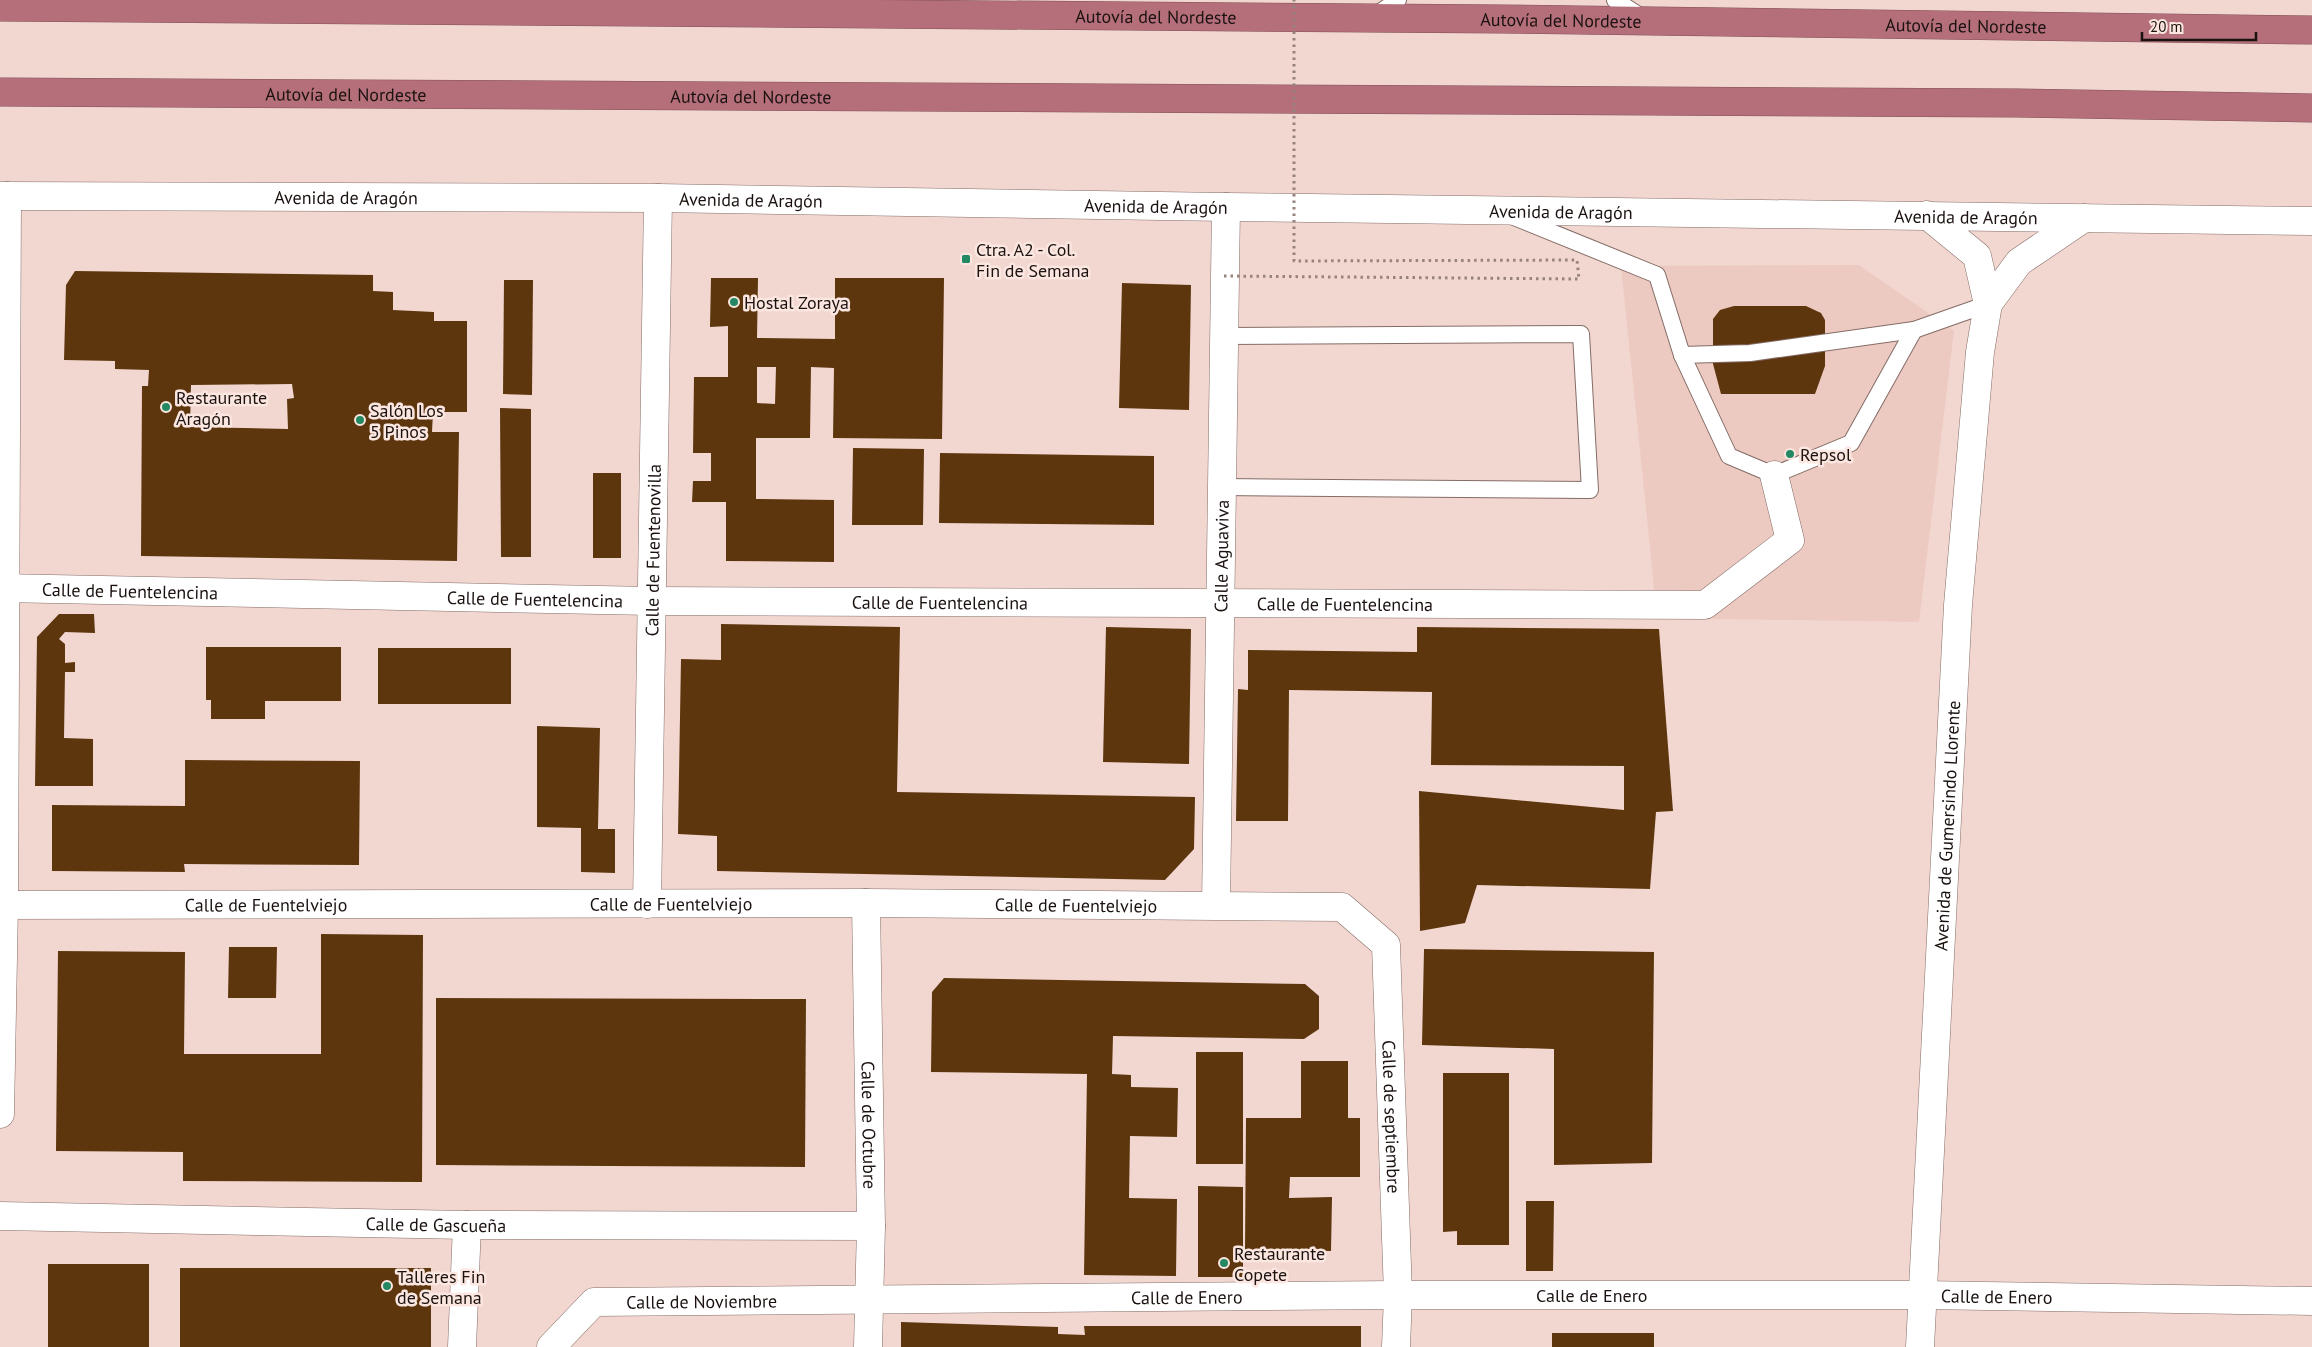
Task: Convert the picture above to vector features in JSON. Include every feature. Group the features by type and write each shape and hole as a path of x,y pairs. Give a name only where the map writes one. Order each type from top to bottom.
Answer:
{"highway":[{"name":"Autovía del Nordeste","path":"0,7 1371,18 2312,30"},
{"name":"Autovía del Nordeste","path":"0,92 2016,103 2312,108"}],"street":[{"name":"Avenida de Aragón","path":"4,196 658,198 2312,221"},
{"path":"0,1114 4,196"},
{"name":"Calle de Fuentenovilla","path":"647,904 658,198"},
{"name":"Calle Aguaviva","path":"1216,905 1226,207"},
{"name":"Avenida de Gumersindo Llorente","path":"1920,1347 1958,605 1980,352 1988,304 1976,256 1927,215"},
{"name":"Avenida de Gumersindo Llorente","path":"1988,304 2019,262 2084,218"},
{"name":"Calle de Fuentelencina","path":"3,588 652,601 1705,605 1790,540 1774,475"},
{"name":"Calle de Fuentelviejo","path":"2,905 866,903 1342,907"},
{"name":"Calle de Octubre","path":"866,903 872,1226 868,1347"},
{"name":"Calle de septiembre","path":"1342,907 1386,945 1398,1295 1396,1347"},
{"name":"Calle de Gascueña","path":"0,1216 467,1225 872,1226"},
{"path":"462,1347 467,1225"},
{"name":"Calle de Enero","path":"871,1299 1398,1295 1922,1295 2312,1301"},
{"name":"Calle de Noviembre","path":"551,1347 594,1302 871,1299"}],"lane":[{"path":"1371,18 1398,0"},
{"path":"1615,0 1647,21"},
{"path":"1498,210 1657,275 1682,356 1729,456 1774,475 1851,443 1914,330"},
{"path":"1682,356 1750,353 1914,330 1988,304"},
{"path":"1222,487 1590,490 1581,334 1224,336"}],"path":[{"path":"1224,276 1579,279 1577,260 1294,261 1294,0"}],"shaded area":[{"name":"Repsol","path":"1859,265 1954,331 1919,622 1655,618 1653,577 1621,266"}],"building":[{"path":"75,271 373,275 373,291 393,292 393,310 434,312 434,321 467,321 467,412 433,412 432,432 459,432 457,561 141,556 142,386 148,386 149,370 115,369 115,361 64,360 66,285","holes":["292,384 294,398 287,399 288,429 190,427 191,385"]},
{"path":"711,278 758,278 757,338 835,339 835,278 944,278 942,439 833,438 834,368 811,367 810,438 756,438 756,499 834,500 834,562 726,561 726,502 692,502 693,481 711,481 711,453 693,453 694,377 728,377 728,326 710,327","holes":["757,367 776,367 775,404 757,403"]},
{"path":"504,280 533,280 532,395 503,394"},
{"path":"1122,283 1191,285 1189,410 1119,408"},
{"path":"1734,306 1806,306 1821,313 1825,320 1825,366 1815,394 1721,394 1713,364 1713,319 1720,310"},
{"path":"500,408 531,409 531,557 501,557"},
{"path":"853,448 924,449 923,525 852,525"},
{"path":"940,453 1154,456 1154,525 939,523"},
{"path":"593,473 621,473 621,558 593,558"},
{"path":"59,614 94,614 95,633 65,632 59,639 65,644 65,663 75,662 75,672 65,672 64,738 93,739 93,786 35,786 37,637"},
{"path":"721,624 900,627 897,792 1195,797 1194,849 1165,880 717,871 717,836 678,834 681,659 721,660"},
{"path":"1106,627 1191,629 1189,764 1103,762"},
{"path":"1417,627 1659,629 1673,811 1656,812 1650,889 1477,885 1465,923 1420,931 1419,791 1624,810 1624,766 1431,765 1432,692 1289,690 1288,821 1236,821 1238,689 1248,690 1248,650 1417,652"},
{"path":"206,647 341,647 341,701 265,701 265,719 211,719 211,700 206,700"},
{"path":"378,648 511,648 511,704 378,704"},
{"path":"537,726 600,728 598,829 615,829 615,873 581,872 581,828 537,827"},
{"path":"185,760 360,761 359,865 184,864 185,872 52,871 52,805 185,806"},
{"path":"321,934 423,935 422,1182 183,1181 183,1152 56,1151 58,951 185,952 184,1054 321,1054"},
{"path":"229,947 277,947 276,998 228,998"},
{"path":"1424,949 1654,952 1652,1163 1554,1165 1554,1049 1422,1045"},
{"path":"944,978 1305,984 1319,996 1319,1029 1304,1039 1113,1036 1112,1074 1131,1075 1131,1087 1178,1088 1177,1137 1130,1136 1129,1198 1177,1199 1176,1276 1084,1275 1087,1074 931,1072 932,992"},
{"path":"436,998 806,999 805,1167 436,1165"},
{"path":"1196,1052 1243,1052 1243,1164 1196,1164"},
{"path":"1301,1061 1348,1061 1348,1118 1360,1118 1360,1177 1290,1177 1289,1198 1332,1197 1331,1251 1245,1250 1246,1118 1301,1118"},
{"path":"1443,1073 1509,1073 1509,1245 1457,1245 1457,1231 1443,1232"},
{"path":"1198,1186 1243,1187 1243,1277 1198,1277"},
{"path":"1526,1201 1554,1201 1553,1271 1526,1271"},
{"path":"48,1264 149,1264 149,1347 48,1347"},
{"path":"180,1268 431,1268 431,1347 180,1347"},
{"path":"901,1322 1058,1327 1058,1334 1085,1335 1084,1326 1361,1326 1361,1347 901,1347"},
{"path":"1552,1333 1654,1333 1654,1347 1552,1347"}],"place":[{"name":"Ctra. A2 - Col. Fin de Semana","path":"966,259"},
{"name":"Hostal Zoraya","path":"734,302"},
{"name":"Restaurante Aragón","path":"166,407"},
{"name":"Salón Los 5 Pinos","path":"360,420"},
{"name":"Repsol","path":"1790,454"},
{"name":"Restaurante Copete","path":"1224,1263"},
{"name":"Talleres Fin de Semana","path":"387,1286"}]}
